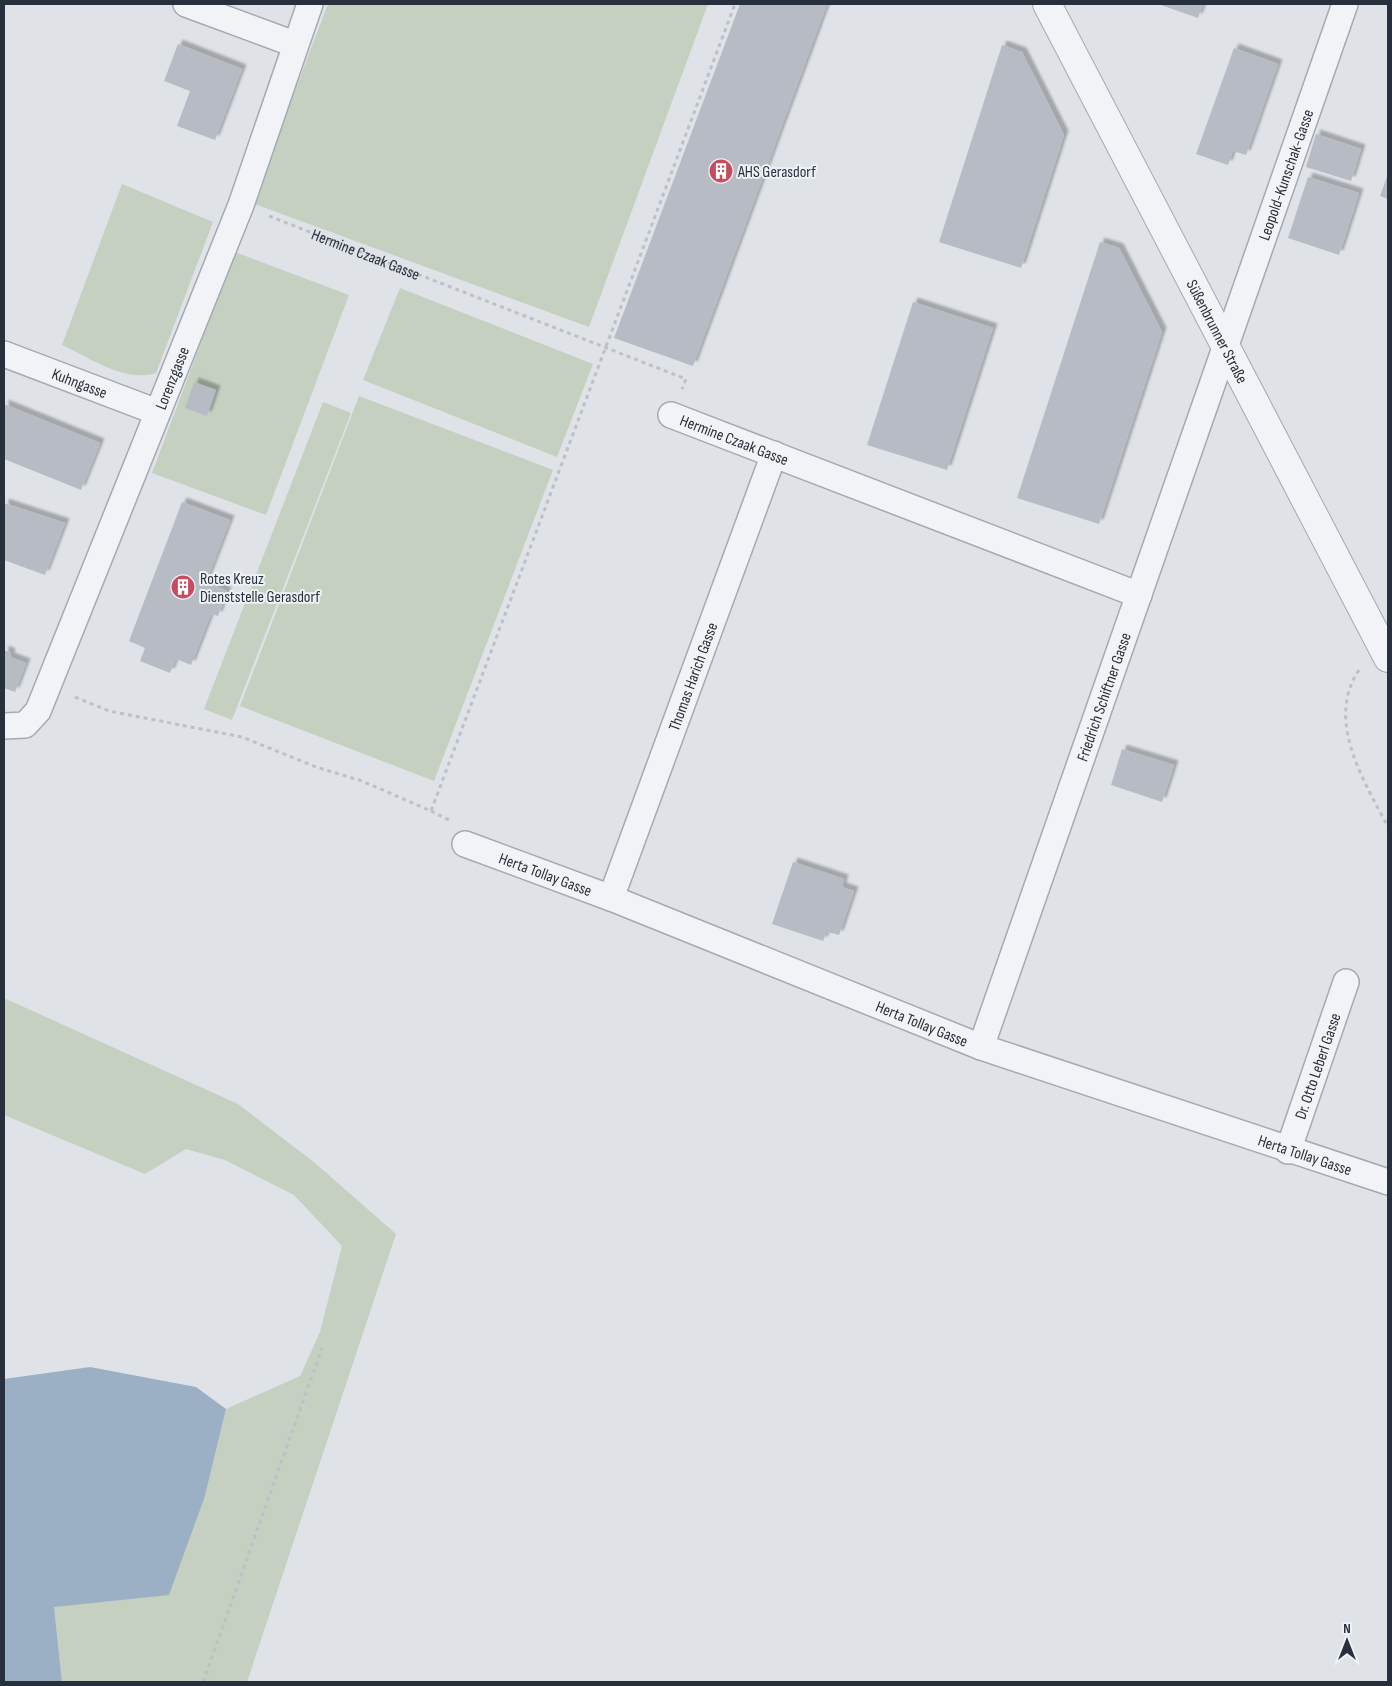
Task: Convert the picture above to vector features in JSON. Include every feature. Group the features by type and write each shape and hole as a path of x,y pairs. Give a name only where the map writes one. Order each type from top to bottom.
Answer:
{"street":[{"path":"186,4 294,44"},
{"name":"Lorenzgasse","path":"4,726 25,725 38,711 241,205 294,44 310,4"},
{"name":"Süßenbrunner Straße","path":"1047,4 1383,649"},
{"name":"Leopold-Kunschak-Gasse","path":"1226,346 1345,4"},
{"name":"Friedrich Schiftner Gasse","path":"981,1047 1226,346"},
{"name":"Kuhngasse","path":"4,354 157,412"},
{"name":"Hermine Czaak Gasse","path":"672,415 1139,594"},
{"name":"Thomas Harich Gasse","path":"611,898 774,454"},
{"name":"Herta Tollay Gasse","path":"465,844 611,898 981,1047 1288,1151 1388,1182"},
{"name":"Dr. Otto Leberl Gasse","path":"1288,1151 1346,982"}],"path":[{"path":"48,686 110,711 242,737 316,767 362,781 432,811 735,4"},
{"name":"Hermine Czaak Gasse","path":"241,205 686,379 672,415"},
{"path":"1383,649 1350,683 1345,713 1351,749 1388,828"},
{"path":"203,1682 322,1348"}],"green space":[{"path":"328,4 708,4 589,327 252,203"},
{"path":"122,184 213,222 156,373 144,375 132,375 108,368 62,345"},
{"path":"235,252 349,295 266,515 152,473"},
{"path":"400,288 593,364 557,457 363,380"},
{"path":"359,396 553,470 434,781 240,706"},
{"path":"323,402 351,413 232,720 204,709"},
{"path":"4,998 238,1104 315,1163 396,1234 247,1682 62,1682 54,1607 205,1496 226,1409 300,1376 320,1332 342,1246 294,1195 225,1160 186,1149 145,1174 4,1115"}],"water":[{"path":"90,1367 196,1387 226,1409 205,1496 169,1595 54,1607 62,1682 4,1682 4,1379"}],"building":[{"name":"AHS Gerasdorf","path":"740,4 827,4 693,366 614,338"},
{"path":"1158,4 1203,4 1198,18"},
{"path":"178,44 242,69 215,140 177,126 190,91 164,81"},
{"path":"1002,45 1022,52 1064,135 1021,268 939,242"},
{"path":"1234,48 1278,64 1246,155 1233,151 1228,165 1196,154"},
{"path":"1316,134 1361,149 1351,181 1306,167"},
{"path":"1388,174 1388,199 1380,196"},
{"path":"1308,177 1359,193 1339,255 1288,238"},
{"path":"1100,242 1119,248 1162,332 1099,524 1017,498"},
{"path":"913,302 993,328 947,470 867,445"},
{"path":"194,382 216,390 207,416 185,408"},
{"path":"4,404 100,443 81,490 4,459"},
{"name":"Rotes Kreuz Dienststelle Gerasdorf","path":"182,502 230,520 206,582 227,591 218,616 211,614 191,665 176,659 170,673 140,661 145,648 129,641"},
{"path":"4,503 65,523 45,575 4,560"},
{"path":"4,650 11,653 10,657 26,663 15,692 4,688"},
{"path":"1122,749 1174,765 1162,802 1111,785"},
{"path":"793,862 844,879 842,887 854,891 839,935 827,932 823,941 772,924"}],"place":[{"name":"AHS Gerasdorf","path":"721,171"},
{"name":"Rotes Kreuz Dienststelle Gerasdorf","path":"183,587"}]}
